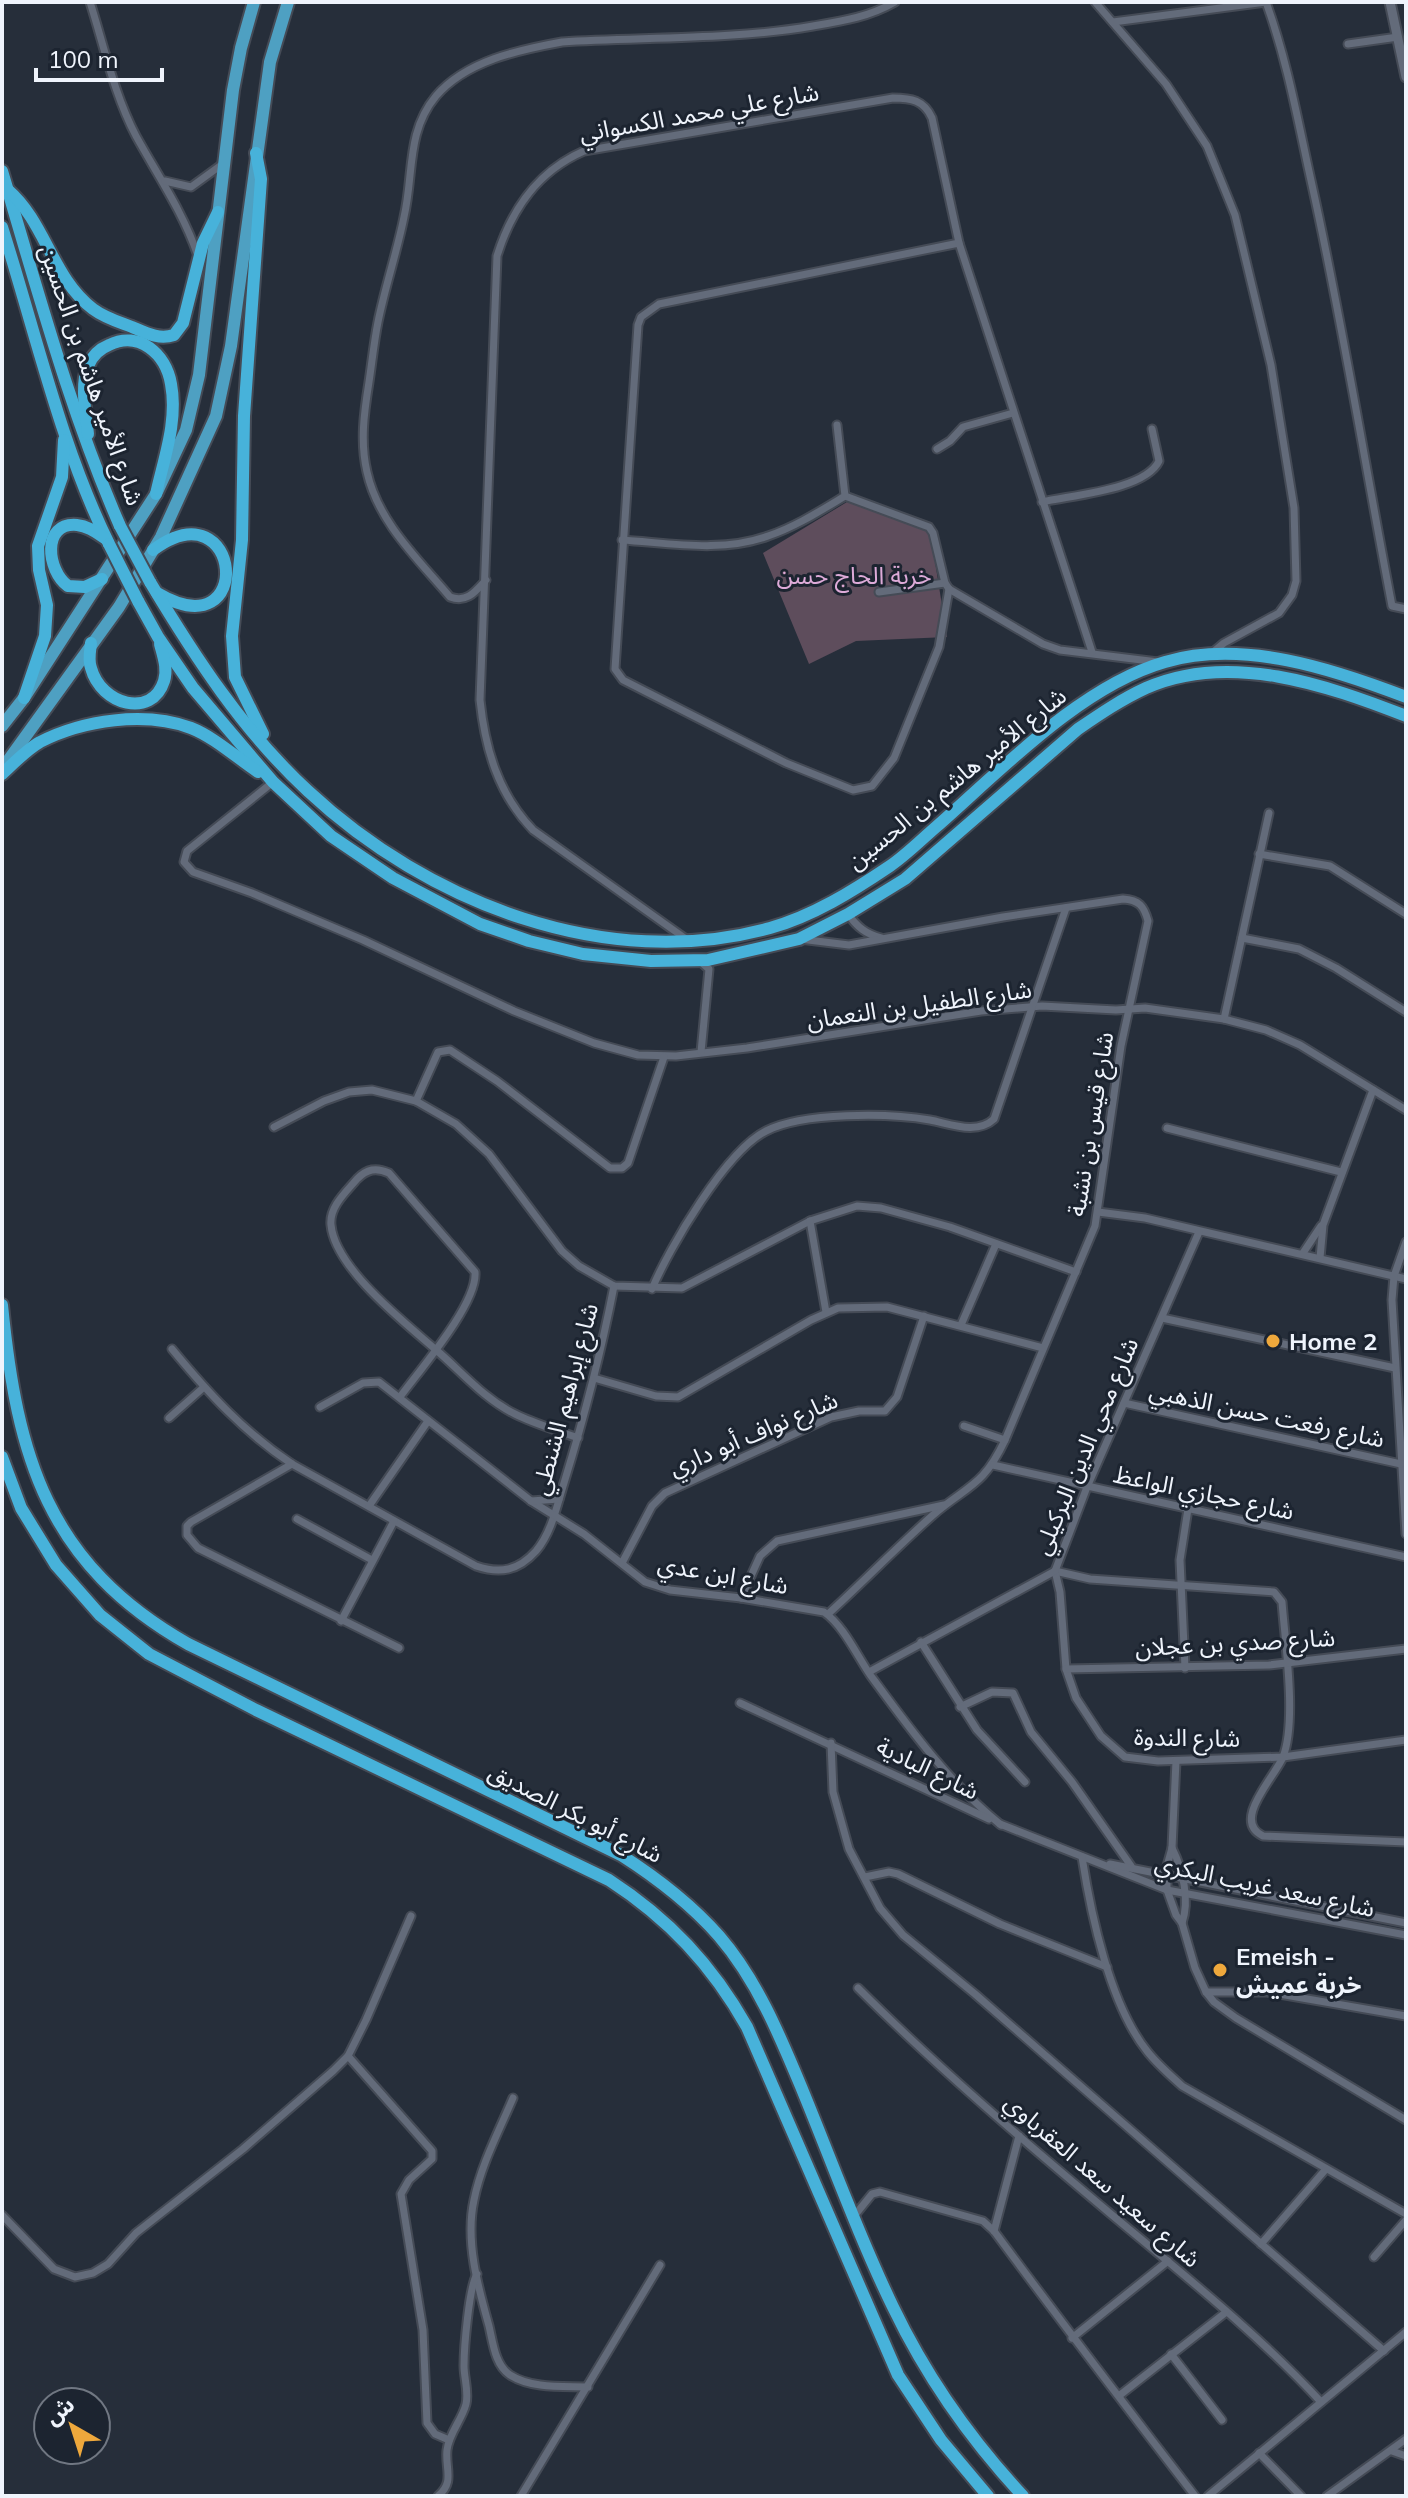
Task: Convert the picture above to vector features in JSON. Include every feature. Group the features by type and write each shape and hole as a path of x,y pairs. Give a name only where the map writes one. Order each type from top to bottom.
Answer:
{"highway":[{"path":"256,153 261,179 244,416 242,540 232,636 235,677 276,758"},
{"name":"شارع الأمير هاشم بن الحسين","path":"2,171 42,309 88,449 120,526 153,587 213,682 305,789 362,837 403,863 475,900 561,929 620,940 708,941 772,927 818,909 856,888 894,863 1071,711 1117,682 1162,663 1211,654 1301,663 1406,697"},
{"path":"7,189 28,210 59,269 80,299 101,315 145,333 167,337 179,331 199,257 218,212"},
{"name":"شارع الأمير هاشم بن الحسين","path":"2,227 65,433 107,542 158,637 193,688 273,782 331,836 380,869 480,924 529,941 583,954 651,961 697,960 799,939 905,879 1078,729 1105,710 1148,687 1207,672 1242,671 1362,699 1406,716"},
{"path":"88,449 85,390 88,365 97,353 112,343 122,340 142,342 164,364 171,385 173,422 156,494"},
{"path":"24,698 45,636 47,605 39,570 38,546 62,477 65,433"},
{"path":"102,579 85,587 68,586 54,571 50,551 54,536 72,524 86,527 107,542"},
{"path":"153,550 180,535 200,536 214,543 227,567 225,585 206,604 179,604 153,587"},
{"path":"91,643 89,661 98,684 111,698 127,704 147,699 162,686 165,665 158,637"},
{"path":"2,771 37,744 55,735 91,725 153,720 194,730 273,782"},
{"name":"شارع أبو بكر الصديق","path":"2,1305 14,1403 36,1477 62,1529 97,1571 143,1614 188,1644 621,1855 660,1880 718,1934 754,1985 784,2046 892,2305 921,2363 961,2423 1023,2496"},
{"name":"شارع أبو بكر الصديق","path":"2,1457 21,1508 56,1565 100,1615 149,1654 256,1710 609,1880 649,1907 694,1950 719,1981 747,2027 898,2375 941,2440 988,2496"}],"main road":[{"path":"2,726 24,698 102,579 156,494 179,448 199,375 233,90 254,2"},
{"path":"2,771 119,607 153,550 190,476 222,396 270,62 288,2"}],"street":[{"path":"90,2 135,135 163,180 199,257"},
{"path":"486,580 466,599 450,597 384,516 374,496 363,450 363,425 378,322 405,212 411,152 418,124 425,111 448,84 464,73 497,58 534,47 562,42 796,29 855,19 895,2"},
{"path":"1095,2 1181,103 1207,146 1227,192 1271,365 1290,479 1297,574 1292,595 1273,617 1224,643 1211,654"},
{"path":"1113,22 1266,2 1283,48 1335,288 1392,606 1406,609"},
{"path":"1390,2 1406,77"},
{"path":"1348,44 1398,37"},
{"name":"شارع علي محمد الكسواني","path":"687,940 533,830 516,813 492,765 483,729 480,700 497,256 504,235 527,196 545,174 562,161 584,151 893,98 911,98 923,104 932,118 959,243 1092,652"},
{"path":"163,180 191,187 225,162"},
{"path":"622,540 731,545 780,532 845,496 929,527 947,586 939,647 894,758 872,786 853,790 786,763 619,677 615,669 622,540 638,325 647,311 659,304 959,243"},
{"path":"937,449 963,427 1013,413"},
{"path":"837,425 845,496"},
{"path":"1042,502 1133,482 1147,475 1159,461 1152,429"},
{"path":"879,592 947,586 1043,644 1060,650 1162,663"},
{"path":"1117,682 1132,665 1127,658"},
{"name":"شارع الطفيل بن النعمان","path":"273,782 187,851 184,862 193,872 252,893 363,940 514,1011 620,1051 664,1057 794,1042 981,1011 1033,1007 1145,1008 1224,1019 1285,1037 1406,1110"},
{"path":"1224,1019 1269,813"},
{"path":"1259,854 1330,866 1406,914"},
{"name":"شارع قيس بن نشبة","path":"799,939 849,945 1123,899 1134,900 1145,910 1148,921 1117,1067 1098,1212 1089,1242 1005,1440 993,1465 972,1487 946,1504 828,1614"},
{"path":"652,1289 669,1252 728,1166 763,1132 809,1120 874,1116 918,1118 972,1127 988,1124 1000,1110 1066,908"},
{"path":"848,914 865,932 887,939"},
{"path":"653,940 662,931 663,922"},
{"path":"1242,938 1299,949 1406,1012"},
{"path":"708,981 713,970 739,953"},
{"path":"697,960 709,969 701,1052"},
{"path":"416,1101 438,1052 450,1050 497,1081 610,1168 616,1169 628,1163 664,1057"},
{"name":"شارع إبراهيم الشنطي","path":"274,1127 324,1101 349,1092 372,1090 416,1101 456,1124 479,1145 513,1184 562,1251 579,1266 614,1286 594,1378 554,1517"},
{"path":"1320,1258 1323,1225 1373,1090"},
{"path":"1167,1128 1341,1172"},
{"path":"400,1397 436,1349 476,1281 475,1272 389,1173 380,1169 365,1172 332,1210 333,1235 352,1269 363,1283 436,1349 496,1403 515,1414 578,1438"},
{"path":"614,1286 682,1288 810,1221 847,1207 881,1208 950,1227 1076,1272"},
{"path":"1098,1212 1145,1218 1406,1279"},
{"path":"810,1221 826,1312"},
{"path":"1303,1253 1323,1225"},
{"name":"شارع محي الدين البركيلي","path":"869,1672 1055,1571 1087,1487 1199,1232"},
{"path":"1406,1242 1394,1276 1392,1300 1406,1534"},
{"path":"961,1325 996,1244"},
{"path":"594,1378 656,1396 678,1397 826,1312 860,1306 887,1307 1043,1348"},
{"name":"شارع نواف أبو داري","path":"622,1563 652,1506 672,1489 831,1417 859,1411 885,1411 891,1407 924,1316"},
{"path":"1162,1318 1395,1368"},
{"path":"172,1349 252,1436 292,1464 476,1566 492,1571 516,1567 537,1550 554,1517"},
{"name":"شارع ابن عدي","path":"320,1407 370,1380 379,1382 531,1501 584,1534 645,1582 656,1587 818,1610 828,1614"},
{"path":"169,1418 204,1387"},
{"name":"شارع رفعت حسن الذهبي","path":"1124,1403 1401,1464"},
{"path":"369,1506 428,1421"},
{"path":"964,1426 1005,1440"},
{"path":"292,1464 191,1522 187,1526 187,1535 198,1548 399,1648"},
{"name":"شارع حجازي الواعظ","path":"993,1465 1406,1557"},
{"path":"531,1501 559,1499"},
{"path":"741,1598 760,1556 777,1541 946,1504"},
{"path":"1185,1668 1181,1543 1188,1509"},
{"path":"297,1519 372,1560"},
{"path":"341,1621 394,1521"},
{"path":"1055,1571 1090,1579 1274,1592 1282,1602 1288,1725 1283,1757 1252,1811 1250,1820 1254,1832 1263,1836 1406,1842"},
{"name":"شارع الندوة","path":"1055,1571 1060,1592 1066,1669 1076,1698 1112,1748 1125,1757 1138,1761 1283,1757 1406,1740"},
{"path":"828,1614 956,1784 1001,1825"},
{"path":"921,1642 960,1707 990,1746 1025,1782"},
{"name":"شارع صدي بن عجلان","path":"1066,1669 1287,1663 1406,1649"},
{"name":"شارع سعد غريب البكري","path":"960,1707 992,1692 1013,1693 1031,1732 1072,1782 1131,1866"},
{"name":"شارع البادية","path":"740,1703 1001,1825 1101,1862"},
{"path":"831,1743 833,1792 849,1849 880,1908 903,1935 975,1994 1384,2351"},
{"path":"1176,1761 1167,1890 1206,1992 1236,2018 1406,2120"},
{"path":"1172,1848 1184,1877 1186,1914 1182,1923"},
{"path":"1082,1857 1089,1902 1107,1967 1134,2032 1163,2069 1182,2086 1406,2217 1374,2257"},
{"name":"شارع سعد غريب البكري","path":"1101,1862 1406,1923"},
{"name":"شارع سعد غريب البكري","path":"1101,1862 1167,1890 1406,1935"},
{"path":"865,1877 889,1872 898,1874 1000,1924 1107,1967"},
{"path":"1317,1918 1319,1907"},
{"path":"2,2215 54,2269 75,2277 93,2273 108,2264 136,2233 243,2149 348,2056 411,1916"},
{"name":"شارع سعيد سعد العقرباوي","path":"858,1988 911,2040 1019,2136 1281,2360 1321,2402"},
{"path":"1206,1992 1267,1992 1406,2016"},
{"path":"348,2056 432,2151 432,2159 409,2180 401,2194 423,2330 427,2423 435,2434 449,2440"},
{"path":"513,2098 474,2199 471,2238 498,2361 510,2375 532,2383 588,2387"},
{"path":"994,2231 1019,2136"},
{"path":"1261,2244 1326,2169"},
{"path":"855,2215 872,2194 880,2192 973,2216 994,2231 1072,2338 1120,2395 1195,2496"},
{"path":"1072,2338 1168,2261"},
{"path":"521,2496 660,2265"},
{"path":"438,2496 445,2490 450,2478 446,2458 449,2440 466,2404 470,2295 477,2274"},
{"path":"1120,2395 1225,2313"},
{"path":"1208,2496 1406,2332"},
{"path":"1171,2354 1222,2420"},
{"path":"1327,2496 1406,2439"},
{"path":"1392,2451 1406,2456"},
{"path":"1259,2453 1301,2496"}],"green space":[{"name":"خربة الحاج حسن","path":"847,502 930,530 947,637 856,641 809,664 763,553"}],"place":[{"name":"Home 2","path":"1273,1341"},
{"name":"Emeish - خربة عميش","path":"1220,1970"}]}
